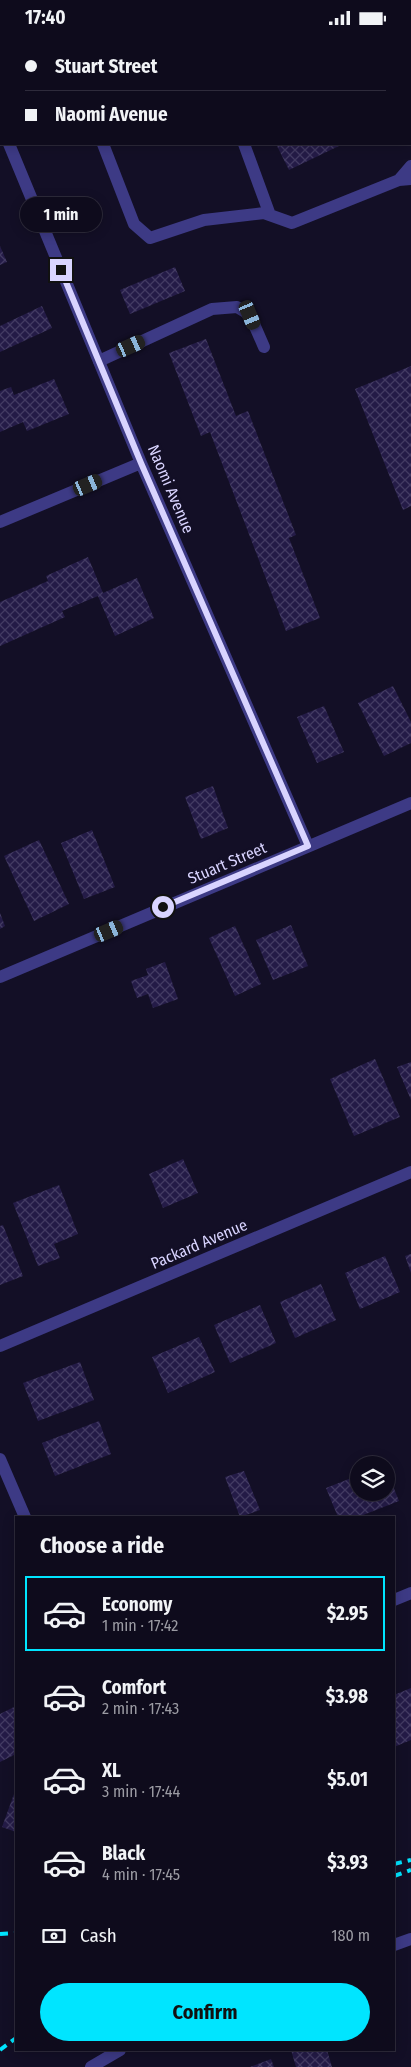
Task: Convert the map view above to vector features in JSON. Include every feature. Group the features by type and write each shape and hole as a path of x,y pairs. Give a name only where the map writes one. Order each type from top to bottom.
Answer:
{"street":[{"name":"Naomi Avenue","path":"9,145 141,463 308,846"},
{"path":"103,145 134,224 150,238 204,220 264,213 292,223 405,179 411,166"},
{"path":"244,145 270,215"},
{"path":"99,361 212,309 237,307 250,315 264,347"},
{"path":"0,522 141,463"},
{"name":"Stuart Street","path":"0,977 411,803"},
{"name":"Packard Avenue","path":"0,1346 411,1172"},
{"path":"0,1459 25,1516"},
{"path":"395,1600 411,1593"},
{"path":"395,1945 411,1939"},
{"path":"91,2067 118,2051"}],"building":[{"path":"276,145 341,145 289,170"},
{"path":"0,246 7,262 0,265"},
{"path":"175,267 185,291 130,314 120,290"},
{"path":"42,306 52,328 0,352 0,326"},
{"path":"206,339 236,416 248,411 296,535 289,538 320,618 286,631 210,432 201,436 169,353"},
{"path":"411,366 411,506 403,510 355,389"},
{"path":"54,379 69,414 27,431 23,422 0,432 0,391 11,387 14,395"},
{"path":"88,557 103,593 137,578 154,618 115,636 98,596 62,611 65,617 0,646 0,602 48,581 46,576"},
{"path":"393,686 411,722 411,743 384,756 358,703"},
{"path":"324,706 344,752 317,763 297,717"},
{"path":"213,786 228,828 201,839 185,797"},
{"path":"92,830 115,887 84,899 61,843"},
{"path":"39,840 69,904 34,921 4,856"},
{"path":"0,913 5,926 0,929"},
{"path":"291,925 308,966 273,980 256,940"},
{"path":"235,926 261,984 235,996 209,938"},
{"path":"165,962 178,999 153,1008 148,994 137,998 131,981 148,975 146,969"},
{"path":"375,1059 400,1117 354,1136 330,1079"},
{"path":"411,1062 411,1100 397,1067"},
{"path":"183,1159 198,1193 163,1208 149,1174"},
{"path":"59,1185 78,1234 54,1244 60,1258 38,1266 13,1203"},
{"path":"3,1225 23,1276 0,1285 0,1226"},
{"path":"411,1254 411,1273 405,1256"},
{"path":"385,1256 400,1292 360,1309 345,1273"},
{"path":"321,1284 336,1320 295,1338 280,1302"},
{"path":"260,1305 276,1343 230,1363 214,1325"},
{"path":"199,1337 215,1372 168,1393 152,1357"},
{"path":"80,1362 94,1400 38,1421 23,1383"},
{"path":"99,1421 111,1454 55,1476 42,1443"},
{"path":"244,1471 260,1510 240,1516 225,1477"},
{"path":"350,1479 350,1501 395,1501 395,1491 399,1501 361,1516 338,1516 326,1488"},
{"path":"411,1688 411,1740 395,1747 395,1695"},
{"path":"15,1706 15,1754 0,1762 0,1714"},
{"path":"14,1794 15,1832 2,1827"},
{"path":"291,2051 327,2051 332,2067 296,2067"},
{"path":"271,2059 274,2067 250,2067"}],"railway":[{"path":"395,1864 411,1860"},
{"path":"395,1876 411,1870"},
{"path":"0,1934 15,1933"},
{"path":"0,2050 15,2039"}],"route":[{"path":"61,270 141,463 308,846 163,907"}]}
